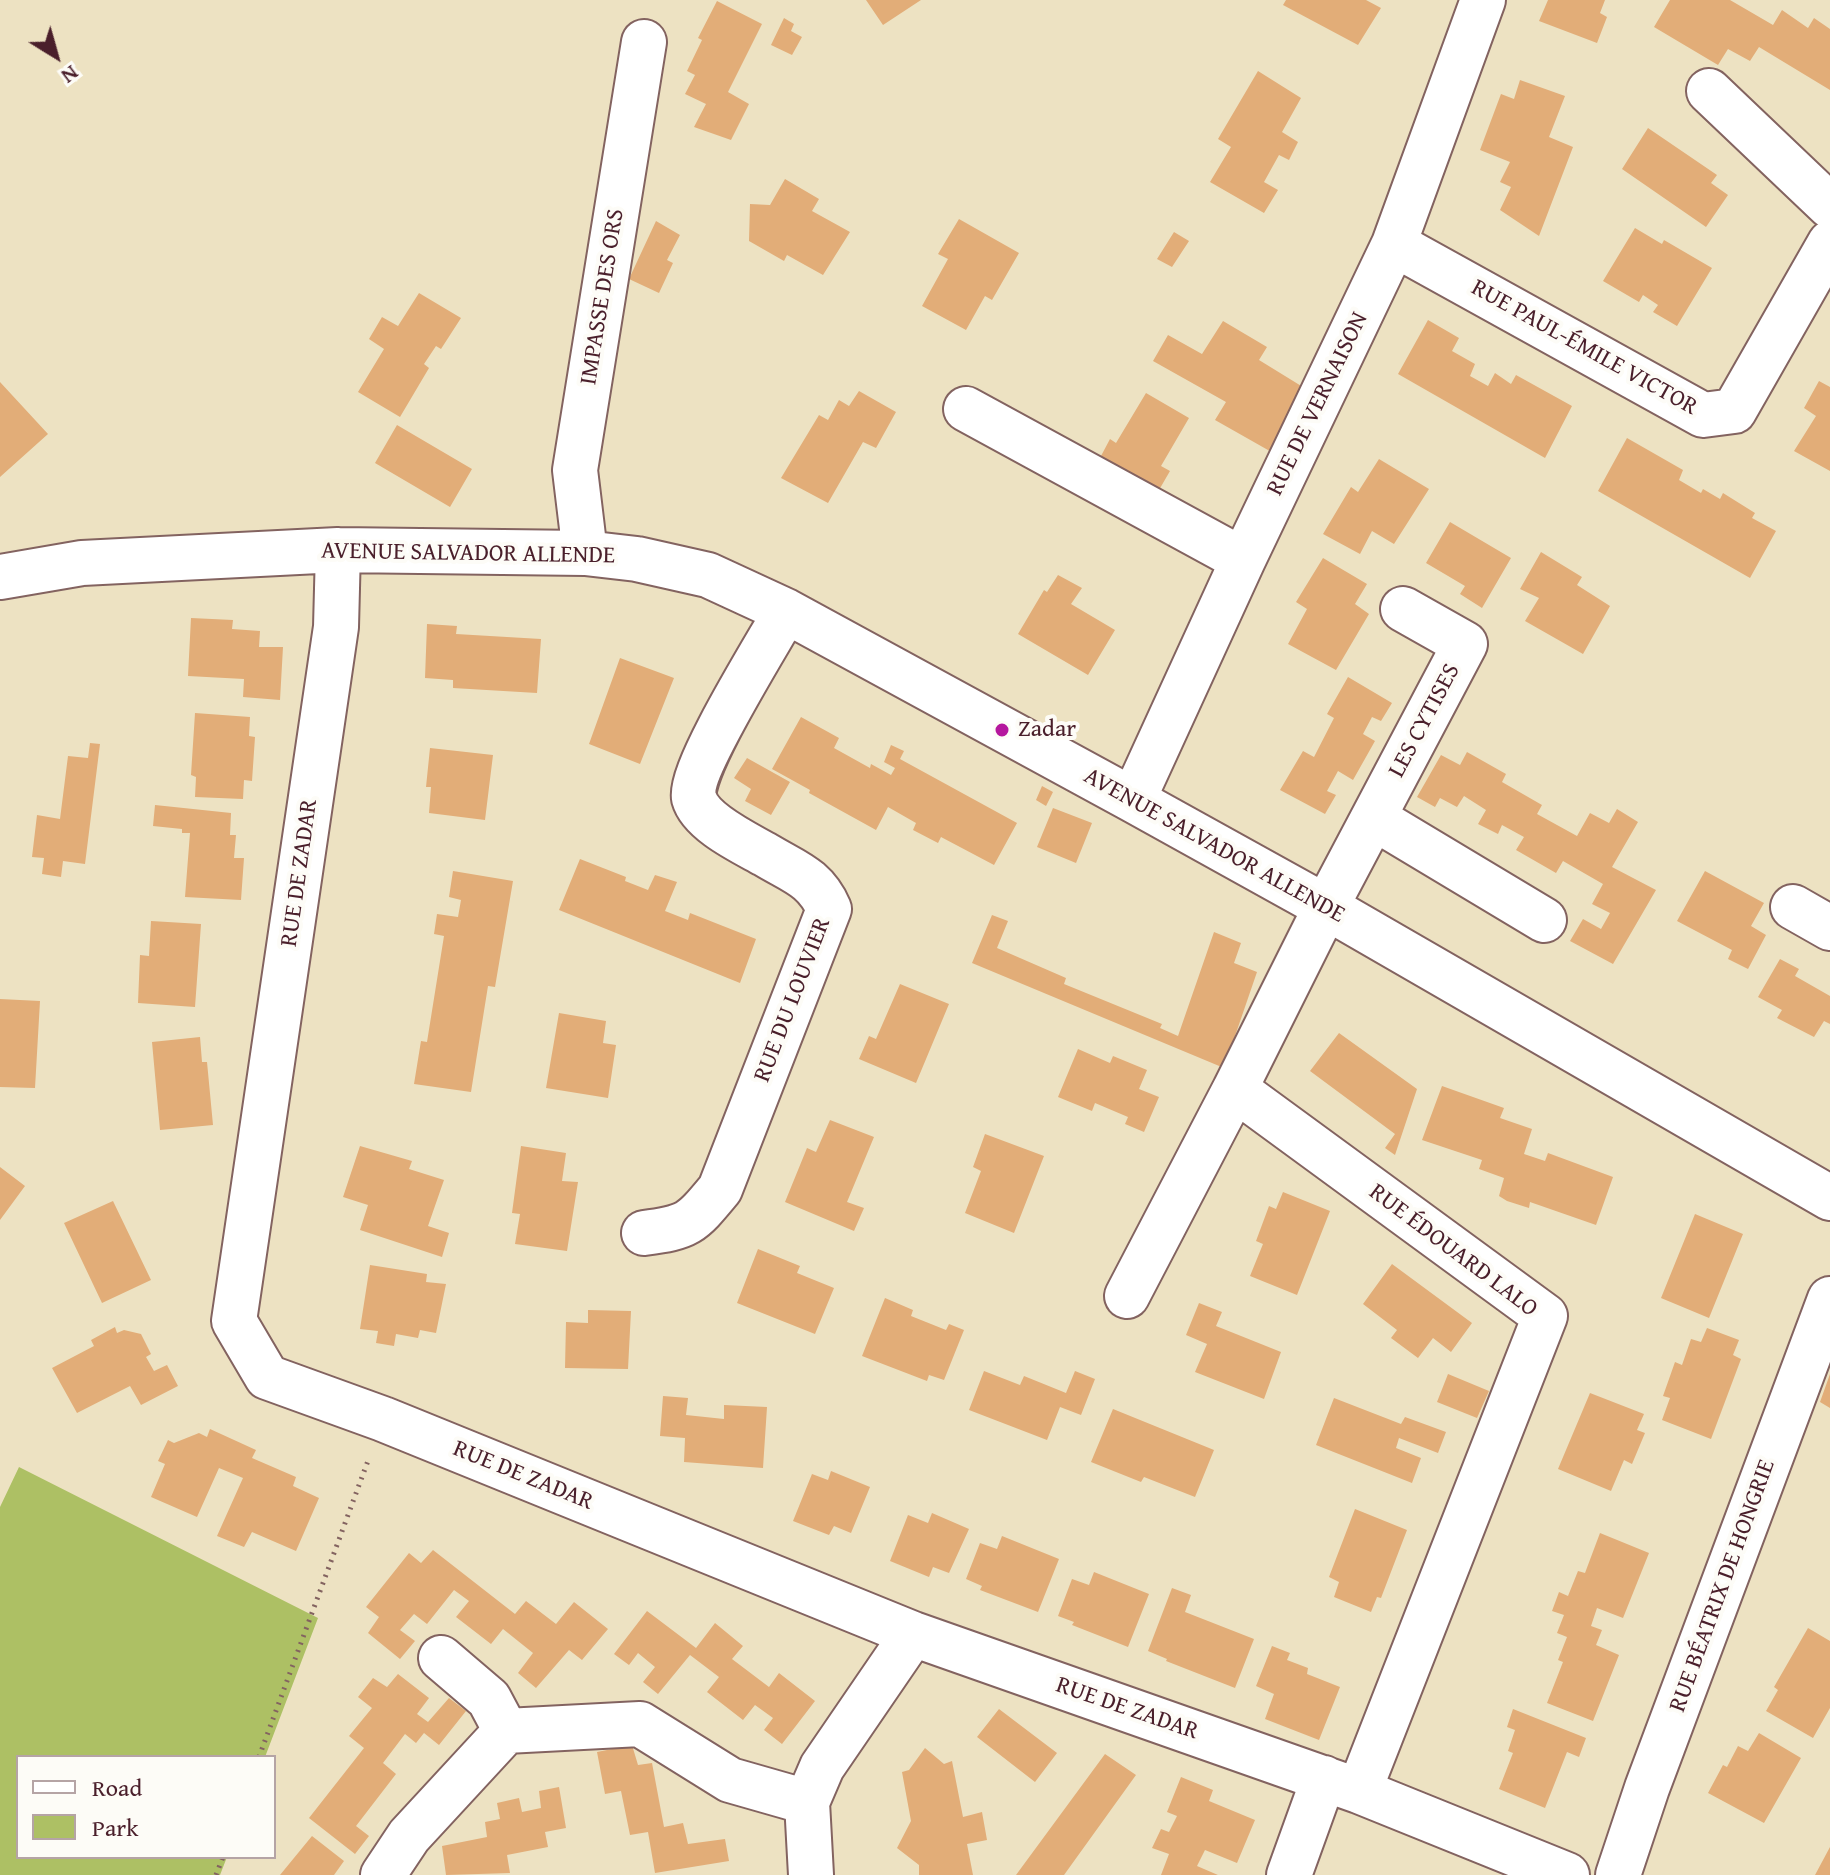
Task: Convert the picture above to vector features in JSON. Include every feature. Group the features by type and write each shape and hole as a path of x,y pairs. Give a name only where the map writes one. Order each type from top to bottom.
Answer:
{"street":[{"name":"RUE DE VERNAISON","path":"1133,800 1243,560 1394,244 1483,0"},
{"name":"IMPASSE DES ORS","path":"585,553 575,470 644,42"},
{"path":"1709,91 1830,206"},
{"name":"RUE PAUL-ÉMILE VICTOR","path":"1394,244 1703,415 1734,411 1830,243"},
{"path":"966,409 1243,560"},
{"name":"AVENUE SALVADOR ALLENDE","path":"0,577 82,563 338,550 585,553 637,559 708,575 786,611 1326,907 1830,1198"},
{"name":"RUE DE ZADAR","path":"338,550 336,627 234,1321 267,1377 383,1419 913,1634 1342,1785 1567,1875"},
{"name":"LES CYTISES","path":"1326,907 1465,644 1403,609"},
{"name":"RUE DU LOUVIER","path":"644,1233 680,1229 700,1213 720,1189 829,909 815,883 722,830 706,816 694,799 696,777 786,611"},
{"path":"1374,818 1544,920"},
{"path":"1127,1296 1326,907"},
{"path":"1793,907 1830,928"},
{"name":"RUE ÉDOUARD LALO","path":"1235,1089 1545,1316 1342,1785"},
{"name":"RUE BÉATRIX DE HONGRIE","path":"1618,1875 1647,1788 1830,1299"},
{"path":"811,1875 807,1802 822,1767 913,1634"},
{"path":"441,1658 489,1699 506,1731"},
{"path":"383,1875 409,1836 506,1731 640,1724 730,1780 807,1802"},
{"path":"1289,1875 1342,1785"}],"path":[{"path":"260,1755 383,1419"}],"green space":[{"path":"19,1467 318,1618 266,1755 16,1755 16,1859 226,1859 220,1875 0,1875 0,1507"}],"building":[{"path":"866,0 921,0 883,25"},
{"path":"1286,0 1366,0 1381,8 1358,45 1283,5"},
{"path":"1548,0 1605,0 1600,13 1607,17 1597,43 1539,21"},
{"path":"1670,0 1730,0 1773,25 1782,10 1808,28 1814,18 1830,29 1830,90 1759,47 1750,61 1728,49 1718,65 1654,27"},
{"path":"717,1 762,24 728,92 749,104 731,140 694,127 706,104 685,94 695,75 687,71 702,40 698,38"},
{"path":"784,18 794,24 791,31 802,37 792,55 771,45"},
{"path":"1258,71 1301,98 1282,132 1298,142 1289,160 1279,155 1264,182 1278,190 1264,213 1210,182 1231,147 1218,139"},
{"path":"1520,80 1565,96 1549,137 1573,147 1539,236 1500,210 1511,187 1500,182 1510,162 1480,150 1501,94 1514,99"},
{"path":"1648,128 1717,175 1711,183 1728,195 1706,227 1622,169"},
{"path":"785,179 819,199 812,211 850,232 823,275 787,255 784,261 749,241 750,204 770,205"},
{"path":"959,219 1019,253 992,300 985,296 966,330 922,306 948,259 938,254"},
{"path":"656,221 680,235 667,260 673,263 659,293 629,279"},
{"path":"1635,228 1662,244 1664,240 1712,268 1677,326 1653,312 1658,305 1643,295 1639,302 1603,281"},
{"path":"1174,232 1189,241 1172,267 1157,259"},
{"path":"419,293 461,318 441,349 436,346 424,364 429,368 400,417 358,392 384,349 369,339 382,317 398,326"},
{"path":"1428,320 1459,338 1452,351 1475,364 1470,376 1488,386 1495,373 1511,384 1516,375 1572,406 1545,458 1398,374"},
{"path":"1223,321 1267,347 1259,360 1311,392 1275,454 1215,420 1226,402 1153,361 1168,335 1202,354"},
{"path":"1819,381 1830,387 1830,471 1794,451 1816,416 1804,408"},
{"path":"0,382 48,434 0,477"},
{"path":"859,391 896,412 876,448 863,442 828,503 781,478 819,415 828,420 839,400 849,406"},
{"path":"1146,393 1189,418 1161,466 1170,471 1159,490 1101,456 1110,439 1116,443"},
{"path":"397,425 472,469 450,507 375,463"},
{"path":"1627,438 1683,470 1679,480 1701,493 1703,489 1720,499 1723,493 1755,513 1752,518 1776,531 1750,578 1598,491"},
{"path":"1379,459 1429,489 1394,544 1372,531 1360,554 1323,534 1351,487 1358,492"},
{"path":"1450,522 1511,558 1482,608 1460,594 1465,586 1426,563"},
{"path":"1541,552 1582,577 1577,585 1610,606 1583,654 1525,621 1539,598 1520,589"},
{"path":"1323,558 1367,584 1355,604 1369,614 1336,670 1288,644 1307,609 1296,602"},
{"path":"1058,575 1082,588 1071,604 1115,630 1088,675 1018,634 1044,590 1047,592"},
{"path":"191,618 233,620 232,629 260,631 259,647 283,647 280,700 243,697 244,679 188,676"},
{"path":"427,624 457,626 456,634 541,639 537,693 453,688 453,680 425,678"},
{"path":"620,658 674,678 640,764 589,744"},
{"path":"1348,677 1392,703 1381,721 1372,717 1363,734 1375,741 1353,780 1338,771 1327,791 1336,795 1325,814 1280,790 1303,751 1314,757 1334,718 1327,714"},
{"path":"195,713 250,717 249,736 255,737 252,781 244,780 243,799 195,797 196,777 191,775"},
{"path":"801,717 839,738 834,748 870,768 871,764 891,775 895,768 884,762 891,745 904,751 900,759 1017,823 994,865 941,837 938,843 913,830 916,823 888,807 876,830 772,769"},
{"path":"90,743 100,744 85,864 63,861 61,877 42,874 44,858 32,857 37,815 60,819 68,756 88,758"},
{"path":"430,748 493,755 485,820 429,813 431,787 426,787"},
{"path":"1467,752 1506,774 1502,782 1542,805 1537,814 1577,836 1590,813 1609,823 1617,809 1638,822 1612,867 1656,890 1613,964 1570,941 1583,919 1601,929 1610,913 1592,904 1603,884 1563,861 1556,873 1516,850 1524,837 1502,825 1498,834 1478,824 1486,810 1464,796 1457,807 1440,798 1435,807 1417,797 1441,755 1460,765"},
{"path":"747,758 790,782 771,815 745,801 751,789 734,778"},
{"path":"1042,786 1053,792 1046,806 1036,800"},
{"path":"155,805 231,813 230,835 236,835 234,858 244,858 241,900 185,897 190,833 182,833 182,829 153,826"},
{"path":"1053,808 1092,823 1076,863 1037,847"},
{"path":"580,859 626,877 625,881 648,890 655,875 677,882 665,911 688,920 690,913 756,939 740,983 559,910"},
{"path":"453,871 513,881 495,987 488,986 471,1092 414,1084 421,1041 427,1042 444,936 434,934 437,914 458,917 461,900 449,897"},
{"path":"1705,871 1764,903 1751,926 1766,935 1748,969 1728,959 1732,950 1677,921"},
{"path":"992,915 1008,921 997,948 1066,978 1064,984 1162,1024 1160,1028 1178,1036 1214,932 1241,943 1234,963 1257,972 1224,1068 972,963"},
{"path":"151,921 201,924 195,1007 138,1003 140,955 149,956"},
{"path":"1780,959 1799,969 1795,976 1830,996 1830,1024 1824,1021 1814,1037 1777,1018 1782,1010 1758,997"},
{"path":"900,984 949,1004 916,1083 859,1059 869,1036 876,1039"},
{"path":"0,999 40,1001 35,1088 0,1087"},
{"path":"559,1013 606,1021 603,1043 616,1045 608,1098 546,1088"},
{"path":"1339,1033 1417,1089 1395,1155 1385,1148 1395,1134 1310,1071"},
{"path":"200,1037 202,1062 207,1062 213,1125 160,1130 152,1042"},
{"path":"1078,1049 1110,1063 1113,1056 1147,1070 1139,1089 1159,1097 1144,1132 1125,1124 1128,1117 1095,1103 1092,1111 1058,1097"},
{"path":"1442,1086 1504,1108 1500,1118 1532,1129 1524,1154 1545,1161 1548,1153 1613,1177 1596,1225 1530,1202 1529,1208 1507,1201 1499,1196 1504,1178 1479,1169 1482,1160 1422,1140"},
{"path":"830,1120 874,1137 847,1202 864,1208 854,1231 785,1202 807,1148 816,1152"},
{"path":"985,1134 1044,1156 1014,1233 965,1213 981,1171 973,1167"},
{"path":"360,1146 412,1161 409,1169 444,1180 428,1226 449,1233 442,1257 360,1230 368,1205 343,1197"},
{"path":"521,1146 566,1153 562,1181 578,1182 567,1251 515,1244 520,1214 512,1213"},
{"path":"0,1167 25,1186 0,1220"},
{"path":"1283,1192 1330,1211 1297,1295 1250,1276 1263,1244 1256,1241 1269,1206 1276,1209"},
{"path":"113,1201 151,1280 102,1303 64,1223"},
{"path":"1695,1214 1743,1234 1709,1318 1661,1298"},
{"path":"758,1249 800,1266 797,1273 834,1288 815,1334 737,1303"},
{"path":"1392,1264 1472,1323 1451,1352 1433,1338 1418,1358 1391,1338 1397,1330 1363,1304"},
{"path":"370,1265 427,1274 426,1282 446,1284 436,1333 420,1330 418,1338 396,1334 394,1346 376,1343 378,1331 360,1329"},
{"path":"885,1298 913,1310 911,1316 946,1330 949,1324 964,1330 944,1380 929,1375 927,1381 862,1356"},
{"path":"1199,1303 1222,1312 1216,1326 1281,1352 1264,1399 1195,1372 1207,1344 1186,1335"},
{"path":"588,1310 631,1311 628,1369 565,1368 566,1322 588,1323"},
{"path":"115,1327 117,1333 124,1330 141,1334 151,1354 146,1357 154,1371 167,1365 178,1386 141,1405 130,1386 77,1413 52,1368 94,1346 91,1340"},
{"path":"1707,1328 1739,1340 1733,1355 1741,1359 1711,1439 1662,1420 1670,1398 1663,1396 1675,1362 1682,1365 1691,1339 1701,1342"},
{"path":"984,1371 1020,1385 1024,1376 1066,1393 1075,1371 1095,1379 1081,1415 1060,1407 1047,1440 969,1410"},
{"path":"1448,1374 1489,1391 1477,1418 1437,1402"},
{"path":"1830,1374 1830,1408 1820,1402"},
{"path":"1590,1393 1644,1414 1637,1430 1645,1433 1632,1464 1624,1460 1611,1491 1558,1469"},
{"path":"663,1396 688,1398 686,1415 724,1419 724,1405 767,1407 763,1468 684,1462 685,1438 660,1436"},
{"path":"1334,1398 1401,1424 1405,1417 1446,1432 1438,1453 1399,1438 1396,1448 1421,1458 1412,1483 1316,1445"},
{"path":"1113,1409 1214,1450 1195,1497 1144,1477 1141,1482 1091,1462"},
{"path":"210,1429 256,1450 252,1458 296,1477 293,1486 319,1498 296,1551 252,1532 244,1547 217,1536 243,1478 219,1468 197,1517 151,1497 165,1464 158,1461 168,1440 174,1443 199,1433 207,1437"},
{"path":"831,1471 870,1487 851,1533 834,1526 829,1535 793,1521 812,1474 828,1480"},
{"path":"1355,1509 1407,1530 1381,1598 1377,1597 1371,1612 1334,1597 1339,1582 1329,1577"},
{"path":"932,1513 969,1529 949,1573 933,1567 929,1577 890,1561 908,1515 928,1523"},
{"path":"1600,1533 1649,1553 1623,1618 1597,1608 1591,1626 1602,1630 1596,1645 1619,1655 1593,1721 1547,1703 1563,1662 1558,1660 1567,1637 1557,1633 1564,1615 1552,1611 1559,1592 1568,1596 1578,1571 1585,1573"},
{"path":"1002,1536 1059,1559 1038,1612 980,1590 982,1586 966,1579 980,1543 997,1549"},
{"path":"433,1550 515,1614 526,1601 556,1624 574,1602 608,1629 582,1660 569,1650 536,1688 518,1673 533,1653 503,1629 491,1644 456,1617 469,1601 454,1590 427,1624 414,1614 400,1630 415,1641 400,1659 368,1633 379,1617 366,1607 409,1553 421,1563"},
{"path":"1094,1572 1149,1594 1128,1647 1072,1625 1074,1622 1058,1616 1072,1579 1089,1585"},
{"path":"1172,1588 1191,1595 1185,1612 1254,1639 1235,1688 1148,1651"},
{"path":"647,1611 696,1648 715,1623 743,1646 732,1659 769,1687 779,1673 815,1701 782,1744 764,1730 773,1718 755,1705 743,1720 707,1692 719,1677 690,1655 658,1694 643,1682 655,1667 638,1653 629,1665 614,1654"},
{"path":"1808,1628 1830,1641 1830,1708 1813,1738 1766,1711 1778,1690 1774,1687"},
{"path":"1272,1646 1290,1653 1287,1660 1308,1668 1307,1674 1340,1687 1319,1740 1265,1719 1274,1694 1256,1686"},
{"path":"398,1674 429,1698 417,1714 428,1722 449,1698 466,1711 439,1745 424,1733 416,1743 405,1734 383,1763 396,1774 356,1826 369,1836 355,1854 309,1818 364,1748 349,1736 372,1708 358,1697 373,1678 387,1687"},
{"path":"999,1709 1057,1753 1035,1782 977,1737"},
{"path":"1513,1709 1586,1738 1579,1757 1567,1752 1545,1808 1499,1789 1513,1753 1508,1751 1515,1730 1507,1727"},
{"path":"1759,1733 1801,1758 1764,1823 1708,1793 1723,1765 1727,1767 1738,1746 1748,1751"},
{"path":"632,1745 638,1765 652,1763 664,1827 683,1823 688,1844 725,1839 729,1861 655,1873 648,1832 630,1835 621,1791 605,1794 597,1752"},
{"path":"925,1748 944,1764 952,1761 963,1817 982,1812 987,1840 967,1844 973,1875 919,1875 919,1865 897,1848 911,1821 902,1772 909,1770"},
{"path":"1105,1754 1136,1775 1064,1875 1016,1875"},
{"path":"1181,1777 1213,1790 1209,1801 1255,1820 1237,1863 1205,1850 1197,1866 1218,1875 1161,1875 1169,1854 1152,1848 1161,1829 1169,1832 1177,1816 1167,1812"},
{"path":"559,1787 566,1828 545,1832 548,1847 507,1855 510,1873 446,1875 442,1846 487,1837 485,1822 500,1819 497,1803 519,1798 522,1812 541,1808 539,1791"},
{"path":"312,1836 344,1861 334,1875 280,1875"},
{"path":"1830,1847 1830,1875 1815,1875"}],"place":[{"name":"Zadar","path":"1002,730"}]}
